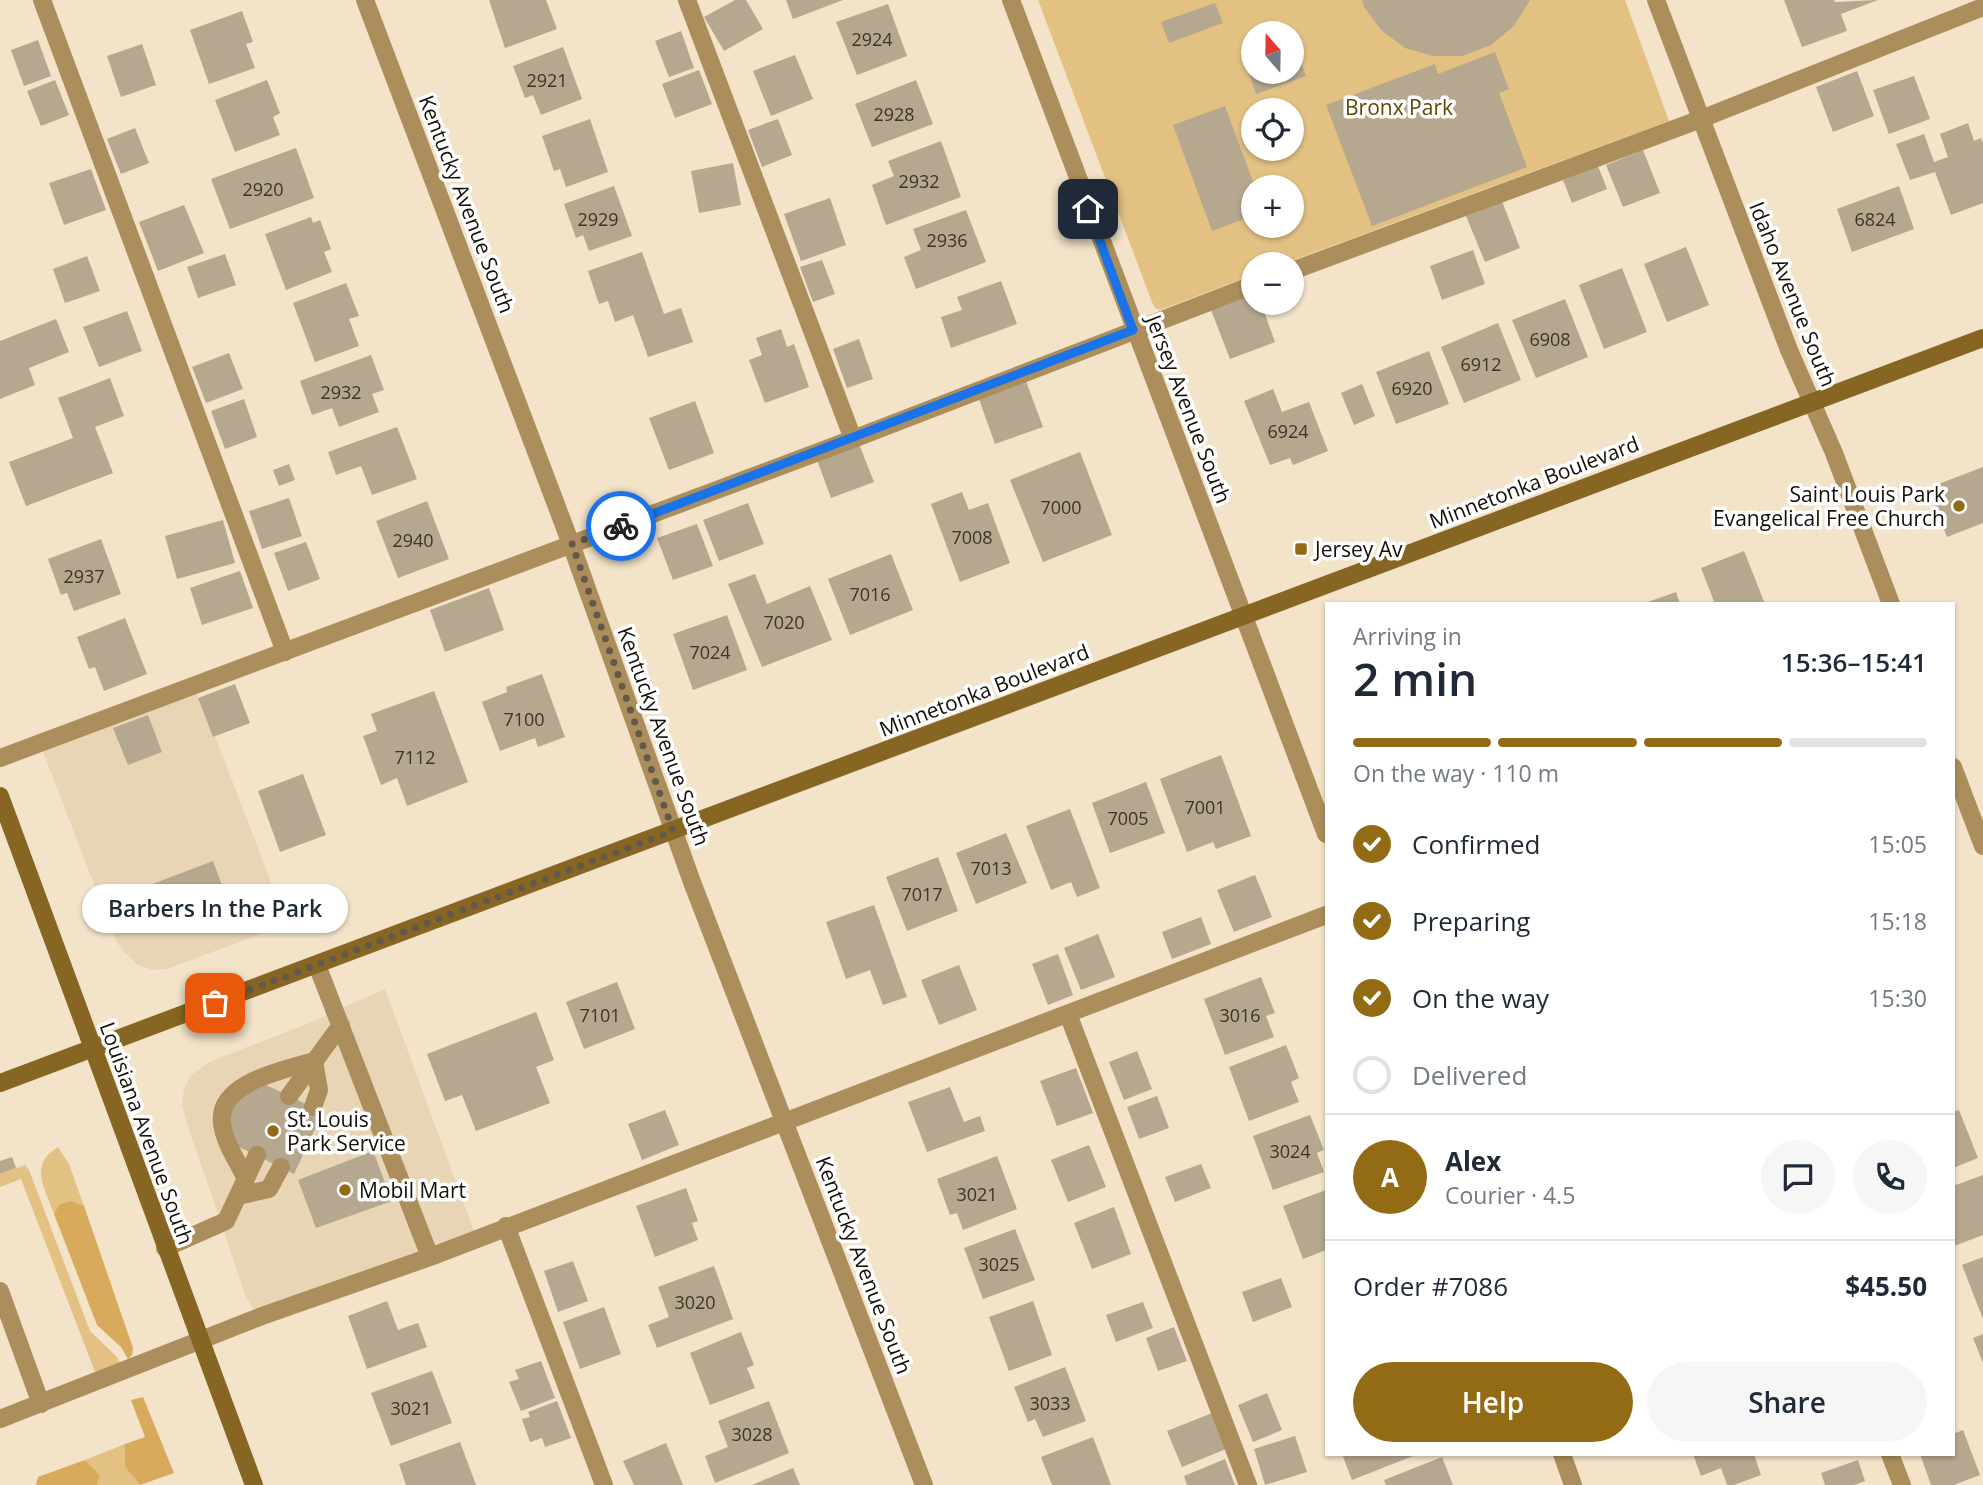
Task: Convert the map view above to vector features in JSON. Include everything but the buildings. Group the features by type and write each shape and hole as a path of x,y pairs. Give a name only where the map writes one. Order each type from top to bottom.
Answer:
{"main road":[{"name":"Minnetonka Boulevard","path":"0,1083 1983,338"},
{"name":"Louisiana Avenue South","path":"0,796 254,1485"}],"street":[{"path":"42,0 285,652"},
{"name":"Kentucky Avenue South","path":"365,0 572,544 673,831 924,1485"},
{"path":"687,0 853,439"},
{"name":"Jersey Avenue South","path":"1011,0 1133,330 1245,615 1325,831"},
{"name":"Idaho Avenue South","path":"1656,0 1789,350 1834,453 1890,602"},
{"path":"1304,267 1701,119 1983,6 1981,0"},
{"path":"0,758 853,439 1241,290"},
{"path":"1955,772 1983,846"},
{"path":"0,1419 262,1316 430,1257 1325,915"},
{"path":"317,965 430,1257"},
{"path":"1068,1014 1248,1485"},
{"path":"289,1096 341,1025"},
{"path":"313,1107 319,1090 314,1061"},
{"path":"246,1178 222,1123 223,1106 234,1092 253,1081 314,1061"},
{"path":"165,1248 226,1222 257,1155"},
{"path":"238,1196 269,1189 281,1167"},
{"path":"506,1226 604,1485"},
{"path":"0,1291 41,1404"},
{"path":"1563,1456 1573,1485"},
{"path":"1891,1456 1902,1485"}],"shaded area":[{"path":"196,692 287,924 167,969 154,970 139,966 115,939 42,749"},
{"path":"385,989 474,1231 265,1308 253,1309 246,1297 186,1120 182,1104 184,1089 191,1075 209,1062 297,1028"},
{"path":"70,1201 84,1206 133,1348 128,1359 121,1347 97,1325 54,1214 59,1205"},
{"path":"143,1397 174,1473 140,1485 125,1467 125,1444 145,1437 131,1400"},
{"path":"85,1460 100,1475 97,1485 36,1485 38,1477"}],"green space":[{"name":"Bronx Park","path":"1038,0 1625,0 1669,121 1304,256 1304,252 1241,252 1241,280 1160,310 1155,308"},
{"path":"58,1147 69,1164 84,1206 67,1203 60,1206 54,1214 43,1186 41,1169 43,1161"},
{"path":"25,1165 90,1331 120,1363 95,1372 21,1179 0,1187 0,1174"},
{"path":"125,1444 125,1467 140,1485 97,1485 100,1475 85,1460"}],"way so far":[{"path":"215,1003 673,831 572,544 621,526"}],"place":[{"name":"Saint Louis Park Evangelical Free Church","path":"1959,506"},
{"name":"Jersey Av","path":"1301,549"},
{"name":"Barbers In the Park","path":"215,1003"},
{"name":"St. Louis Park Service","path":"273,1131"},
{"name":"Mobil Mart","path":"345,1190"}],"route":[{"path":"621,526 1133,330 1088,209"}]}
